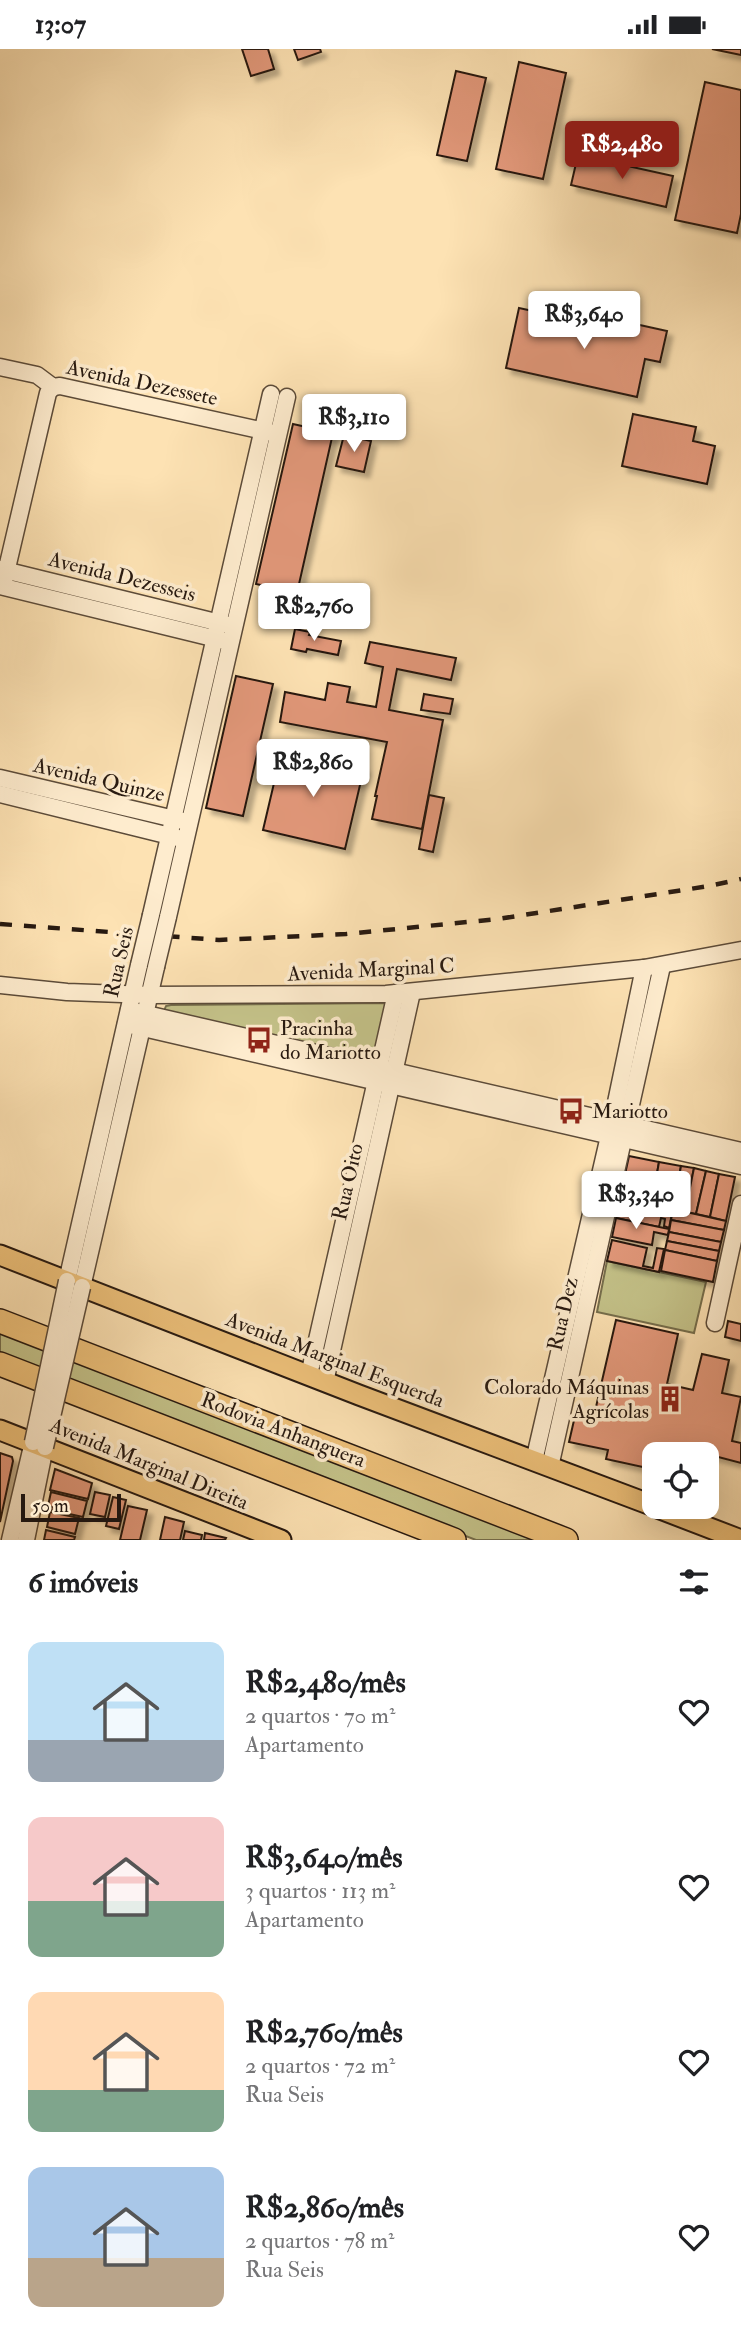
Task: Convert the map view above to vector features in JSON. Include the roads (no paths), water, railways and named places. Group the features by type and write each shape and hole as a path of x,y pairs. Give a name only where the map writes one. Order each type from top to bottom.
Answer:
{"highway":[{"name":"Rodovia Anhanguera","path":"0,1321 566,1540"},
{"name":"Rodovia Anhanguera","path":"0,1364 454,1540"}],"main road":[{"name":"Avenida Marginal Esquerda","path":"0,1255 642,1502"},
{"name":"Avenida Marginal Direita","path":"0,1430 275,1539"},
{"name":"Avenida Marginal Esquerda","path":"686,1519 741,1540"}],"street":[{"name":"Avenida Dezessete","path":"0,367 37,375 53,387 60,386 269,439"},
{"path":"2,582 48,393 53,387"},
{"name":"Rua Seis","path":"10,1540 39,1445 135,1014 139,965 151,915 177,838 279,395"},
{"name":"Avenida Dezesseis","path":"2,582 226,624"},
{"name":"Avenida Dezesseis","path":"2,582 222,641"},
{"name":"Avenida Quinze","path":"0,778 181,821"},
{"name":"Avenida Quinze","path":"0,794 177,838"},
{"name":"Rua Seis","path":"135,1014 150,995 168,917 177,838"},
{"name":"Avenida Marginal C","path":"150,995 404,993 662,966 741,950"},
{"name":"Rua Dez","path":"542,1464 618,1130 662,966"},
{"name":"Rua Dez","path":"618,1130 644,968"},
{"path":"0,985 67,992 135,1014 618,1130 741,1166"},
{"name":"Rua Oito","path":"317,1378 404,993"},
{"path":"618,1130 741,1151"},
{"path":"715,1323 741,1204"},
{"name":"Rua Seis","path":"26,1540 39,1445"}],"railway":[{"path":"0,924 219,940 346,934 498,919 741,879"}],"place":[{"name":"Pracinha do Mariotto","path":"259,1040"},
{"name":"Mariotto","path":"571,1111"},
{"name":"Colorado Máquinas Agrícolas","path":"670,1399"}]}
